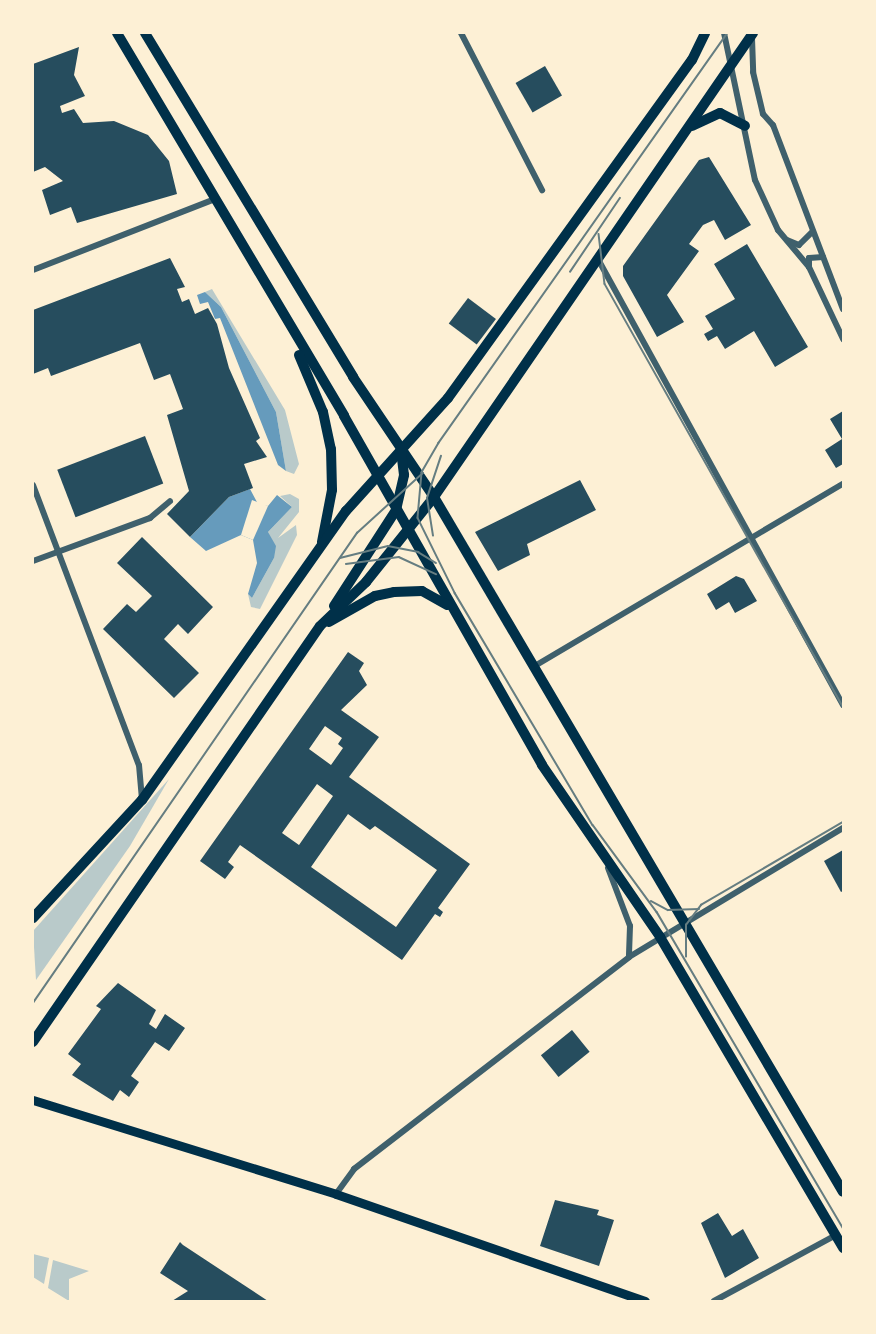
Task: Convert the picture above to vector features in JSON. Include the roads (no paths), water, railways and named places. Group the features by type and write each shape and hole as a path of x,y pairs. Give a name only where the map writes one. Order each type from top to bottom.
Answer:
{"main road":[{"path":"117,33 215,199 284,323 378,475 449,607 542,765 660,937 843,1248"},
{"path":"145,33 400,451 434,497 532,668 842,1188"},
{"path":"33,918 142,800 319,551 378,475 472,367 692,60 705,33"},
{"path":"320,626 408,532 434,497 692,127 753,34"},
{"path":"692,127 720,113 745,126"},
{"path":"284,323 330,441 332,490 319,551"},
{"path":"33,1042 320,626 396,510 404,475 400,451"},
{"path":"320,626 375,596 394,592 422,591 449,607"},
{"path":"33,1100 336,1194 645,1301"}],"street":[{"path":"461,33 542,190"},
{"path":"724,33 755,180 786,240 808,267 843,339"},
{"path":"753,34 753,72 763,114 773,125 843,309"},
{"path":"33,270 215,199"},
{"path":"786,240 799,245 812,232"},
{"path":"808,267 809,258 823,257"},
{"path":"599,261 843,705"},
{"path":"532,668 843,484"},
{"path":"33,485 139,765 142,800"},
{"path":"33,561 150,518 170,501"},
{"path":"336,1194 354,1169 629,957 684,921 843,828"},
{"path":"606,861 630,926 629,957"},
{"path":"714,1301 836,1235"}],"water":[{"path":"205,292 221,307 276,412 286,471 278,465 220,318 215,319 208,302 200,304 197,295"},
{"path":"250,489 258,504 268,506 277,495 292,507 268,532 276,546 274,558 252,598 248,594 257,563 253,540 241,535 206,551 190,537 229,497"}],"tram line":[{"path":"728,33 439,443 422,473 418,518 455,593 593,825 657,912 843,1228"},
{"path":"570,272 620,198"},
{"path":"599,234 605,284 843,706"},
{"path":"433,536 427,498 441,456"},
{"path":"33,1003 357,533 423,473"},
{"path":"340,558 388,546 418,552 436,563"},
{"path":"346,564 399,557 436,574"},
{"path":"686,957 686,925 701,905 843,822"},
{"path":"651,901 668,910 699,909"}]}
